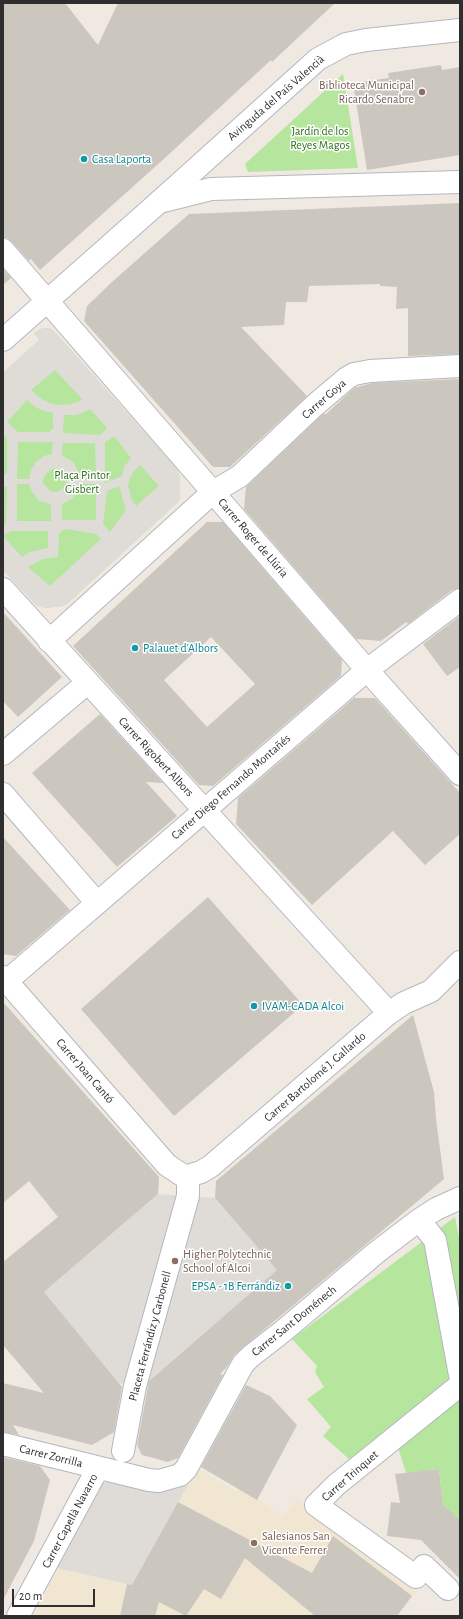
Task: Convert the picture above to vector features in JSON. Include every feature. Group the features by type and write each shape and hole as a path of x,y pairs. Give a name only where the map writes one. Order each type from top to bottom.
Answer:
{"street":[{"name":"Avinguda del País Valencià","path":"3,340 160,202 318,59 330,51 346,44 366,40 460,30"},
{"name":"Avinguda del País Valencià","path":"160,202 211,189 460,182"},
{"name":"Carrer Roger de Llúria","path":"3,250 367,670 460,774"},
{"name":"Carrer Goya","path":"213,492 240,476 315,404 340,383 354,374 370,371 460,366"},
{"path":"49,641 213,492"},
{"name":"Carrer Rigobert Albors","path":"3,590 389,1013"},
{"name":"Carrer Diego Fernando Montañés","path":"5,979 97,903 367,670 460,600"},
{"path":"3,754 87,683"},
{"path":"3,794 97,903"},
{"name":"Carrer Bartolomé J. Gallardo","path":"188,1176 201,1172 211,1166 389,1013 404,1003 430,991 460,962"},
{"name":"Carrer Joan Cantó","path":"5,979 168,1165 182,1175 188,1176"},
{"path":"430,991 460,985"},
{"name":"Placeta Ferrándiz y Carbonell","path":"122,1451 135,1386 188,1196 188,1176"},
{"name":"Carrer Sant Doménech","path":"98,1468 159,1481 180,1475 186,1469 243,1364 251,1356 282,1332 377,1252 419,1220 455,1200"},
{"path":"419,1220 435,1240 458,1352 460,1375"},
{"name":"Carrer Trinquet","path":"448,1589 424,1566 416,1578 316,1505 336,1485 460,1385"},
{"name":"Carrer Zorrilla","path":"3,1444 98,1468"},
{"name":"Carrer Capellà Navarro","path":"18,1616 98,1468"}],"shaded area":[{"name":"Plaça Pintor Gisbert","path":"43,328 49,328 54,331 177,469 180,479 180,499 177,503 68,603 63,606 45,608 36,605 3,570 3,536 3,526 6,523 7,487 3,486 3,474 7,474 7,438 3,434 3,373 39,340 34,333","holes":["55,370 82,400 72,404 60,405 49,403 40,398 31,390","27,400 35,407 53,413 53,429 50,430 50,432 18,432 7,422","90,409 107,428 100,435 63,433 64,415 77,415","114,436 131,458 124,467 122,476 105,483 105,442","18,442 53,442 52,454 44,456 36,462 31,470 29,479 17,479","63,443 95,443 96,473 79,473 74,463 62,455","140,465 159,486 136,506 132,500 128,486 130,478","52,469 60,469 67,481 64,488 57,492 50,491 43,483 46,473","17,484 29,484 32,492 38,500 51,505 51,521 17,521","80,484 96,484 96,520 62,520 62,504 73,498","119,486 126,510 110,532 103,524 107,491","66,529 96,534 101,539 50,586 28,567 43,559 58,557 59,533","11,531 48,531 48,548 30,552 22,557 3,536"]},
{"path":"158,1194 215,1198 277,1270 150,1380 148,1389 119,1383 43,1293"},
{"name":"Salesianos San Vicente Ferrer","path":"197,1469 237,1492 242,1487 283,1517 296,1500 416,1592 398,1614 400,1616 33,1616 58,1570 61,1569 127,1584"},
{"path":"191,1479 132,1585 53,1566 99,1485 112,1480"}],"green space":[{"name":"Jardín de los Reyes Magos","path":"343,74 358,168 248,172 245,164"},
{"name":"Plaça Pintor Gisbert","path":"43,328 49,328 54,331 177,469 180,479 180,499 177,503 68,603 63,606 45,608 36,605 3,570 3,373 39,340 34,333"},
{"path":"455,1217 460,1243 460,1520 443,1504 439,1469 406,1473 393,1431 349,1459 323,1436 331,1427 307,1399 324,1387 315,1372 317,1366 292,1339"}],"building":[{"path":"3,3 65,3 98,45 118,3 335,3 272,62 271,60 40,270 31,259 29,261 12,242 7,238 3,238"},
{"path":"441,65 442,70 460,67 460,155 367,170 353,83 389,78 388,73"},
{"path":"460,203 460,354 408,356 408,308 396,309 397,287 380,286 380,284 309,286 307,302 286,302 284,325 241,327 307,396 230,467 213,467 84,321 87,306 189,214"},
{"path":"3,269 11,278 3,285"},
{"path":"460,379 460,588 452,590 408,624 406,622 381,641 356,639 244,509 246,487 323,414 326,414 354,388 372,383"},
{"path":"207,522 223,522 342,660 341,676 213,786 199,785 73,646","holes":["211,637 255,684 207,727 164,680"]},
{"path":"3,612 62,677 18,717 3,701"},
{"path":"460,616 460,667 447,676 423,644"},
{"path":"354,698 375,698 460,793 460,834 425,865 393,831 312,905 236,824 238,798"},
{"path":"100,714 163,783 146,782 177,816 117,867 32,773"},
{"path":"3,837 70,910 16,956 3,954"},
{"name":"IVAM-CADA Alcoi","path":"208,897 303,1005 174,1116 81,1009"},
{"path":"3,1002 159,1177 158,1194 44,1292 122,1387 114,1432 92,1445 13,1425 19,1435 3,1432 3,1383 44,1393 3,1345 3,1262 58,1217 29,1181 3,1203"},
{"name":"EPSA - 1B Ferrándiz","path":"413,1015 434,1092 444,1179 234,1355 227,1367 220,1374 223,1375 178,1458 168,1462 142,1455 137,1445 149,1381 277,1270 215,1198 216,1181"},
{"path":"246,1385 270,1396 297,1425 257,1500 201,1467"},
{"path":"3,1457 40,1466 50,1480 34,1541 3,1600"},
{"path":"439,1469 443,1504 460,1520 460,1579 421,1540 387,1536 391,1502 400,1503 395,1474"},
{"path":"178,1502 312,1573 333,1536 412,1596 397,1616 315,1616 245,1558 221,1599 204,1589 186,1616 159,1602 155,1616 120,1616 127,1584 132,1585"}],"place":[{"name":"Biblioteca Municipal Ricardo Senabre","path":"422,92"},
{"name":"Casa Laporta","path":"84,159"},
{"name":"Palauet d'Albors","path":"135,648"},
{"name":"IVAM-CADA Alcoi","path":"254,1006"},
{"name":"Higher Polytechnic School of Alcoi","path":"175,1261"},
{"name":"EPSA - 1B Ferrándiz","path":"288,1286"},
{"name":"Salesianos San Vicente Ferrer","path":"254,1543"}]}
